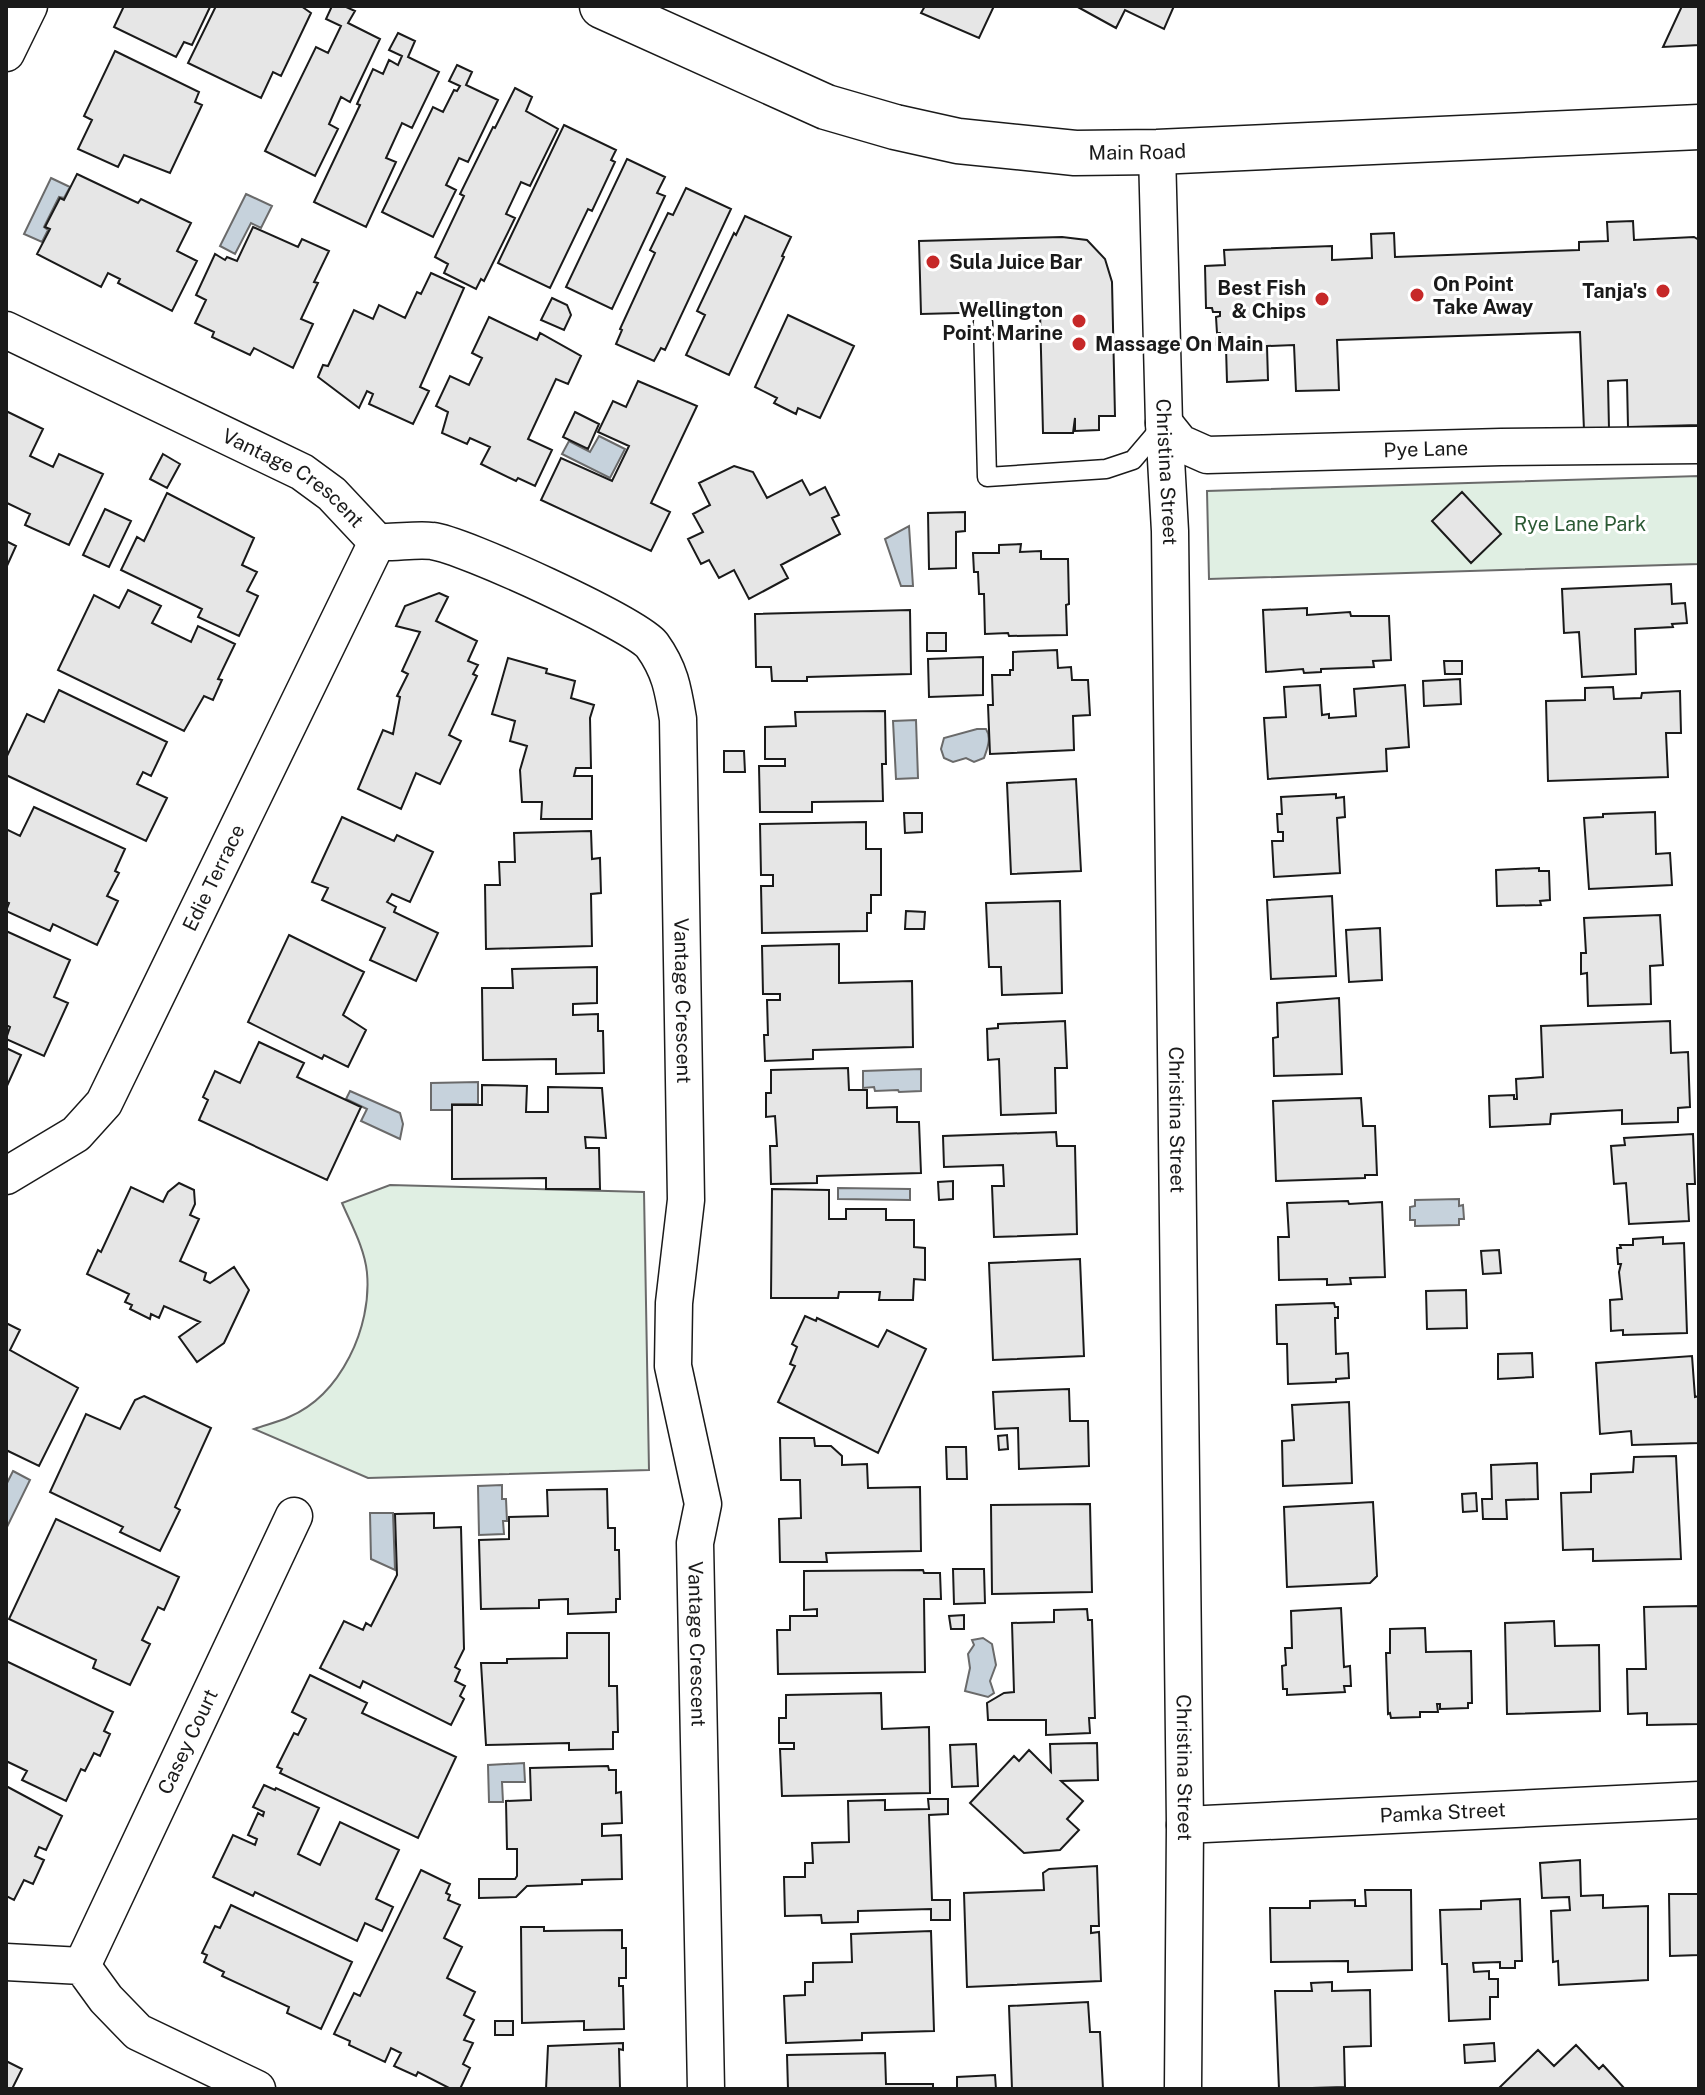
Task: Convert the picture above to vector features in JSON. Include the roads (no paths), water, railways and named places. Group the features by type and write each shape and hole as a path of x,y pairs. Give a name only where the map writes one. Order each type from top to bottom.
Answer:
{"main road":[{"name":"Main Road","path":"602,6 826,107 958,141 1061,151 1157,152 1699,127"}],"street":[{"path":"6,53 29,6"},
{"name":"Christina Street","path":"1157,152 1170,531 1185,1825 1183,2089"},
{"name":"Vantage Crescent","path":"6,330 302,472 332,494 377,542 431,541 466,551 618,621 650,642 670,675 678,719 686,1200 674,1303 673,1366 703,1504 695,1543 706,2089"},
{"name":"Pye Lane","path":"1164,423 1180,443 1207,455 1699,445"},
{"name":"Edie Terrace","path":"6,1176 76,1134 104,1103 377,542"},
{"name":"Casey Court","path":"82,1966 294,1516"},
{"name":"Pamka Street","path":"1185,1825 1699,1800"},
{"path":"6,1962 82,1966 106,1999 138,2032 257,2089"}],"lane":[{"path":"983,322 987,477 1106,469 1133,460 1164,423"}],"place":[{"name":"Sula Juice Bar","path":"933,262"},
{"name":"Tanja's","path":"1663,291"},
{"name":"On Point Take Away","path":"1417,295"},
{"name":"Best Fish & Chips","path":"1322,299"},
{"name":"Wellington Point Marine","path":"1079,321"},
{"name":"Massage On Main","path":"1079,344"}],"park label":[{"name":"Rye Lane Park","path":"1580,524"}]}
